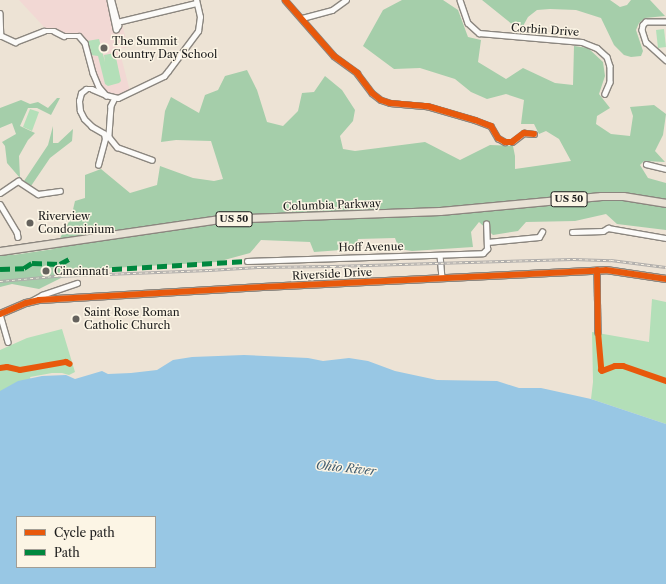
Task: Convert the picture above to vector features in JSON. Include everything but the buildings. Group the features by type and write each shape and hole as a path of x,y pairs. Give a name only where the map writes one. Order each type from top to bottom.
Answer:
{"highway":[{"name":"Columbia Parkway","path":"0,251 220,219 440,211 600,196 623,196 666,204"}],"main road":[{"name":"Riverside Drive","path":"0,314 32,301 442,278 597,270 623,271 666,279"}],"street":[{"path":"110,0 118,22 116,29 110,0"},
{"path":"285,0 334,56 358,73 372,93 381,100 390,103 427,106 475,120 491,126 498,138 505,142 512,142 524,133 534,134"},
{"path":"302,18 335,9 346,0"},
{"name":"Corbin Drive","path":"460,0 468,24 479,34 582,42 597,48 607,57 610,66 610,82 605,94"},
{"path":"118,22 196,1 200,16 198,30 164,76 138,89 115,98 111,106 109,137 117,147 152,160"},
{"path":"0,13 1,36 15,42 44,31 54,31 64,36 79,36 85,43 95,79 106,94"},
{"path":"666,22 649,21 644,23 642,30 646,42 666,60"},
{"path":"98,164 105,139 104,134 92,127 84,119 80,111 79,101 81,93 86,89 92,89 115,98"},
{"path":"646,164 666,169"},
{"path":"0,193 18,181 38,194 60,191"},
{"path":"0,204 17,232 18,237"},
{"path":"486,224 487,242 539,237 542,232"},
{"path":"572,232 603,231 608,228 666,238"},
{"name":"Hoff Avenue","path":"247,261 282,258 440,255 485,252 488,249 487,242"},
{"path":"440,255 442,278"},
{"path":"597,270 598,332"},
{"path":"32,301 42,295 77,283"},
{"path":"0,314 8,342"}],"shaded area":[{"name":"The Summit Country Day School","path":"19,0 112,0 118,25 122,24 128,47 119,49 130,91 117,96 105,91 100,84 79,34 72,33 65,35 55,29 45,28"}],"green space":[{"path":"402,0 443,0 458,10 468,37 481,40 478,62 506,79 523,68 555,83 573,85 574,46 588,48 603,62 605,76 599,94 610,108 597,116 596,124 611,134 630,136 633,116 630,107 654,105 666,114 663,135 655,151 665,162 644,161 640,165 648,178 666,183 666,230 617,224 606,214 575,221 526,222 518,231 493,235 479,222 471,232 473,247 412,251 399,249 395,238 358,239 355,249 314,252 310,242 261,240 250,253 217,262 77,270 39,289 12,284 0,287 0,248 13,255 54,249 71,218 75,201 85,198 85,175 101,169 130,193 157,185 160,166 193,178 214,181 223,179 211,141 176,140 161,142 165,111 171,97 199,113 205,95 218,90 225,76 247,70 257,90 267,122 283,126 298,111 302,93 314,92 325,76 342,90 355,110 353,121 340,136 343,149 355,151 425,142 460,160 490,145 513,146 515,169 571,161 559,139 546,131 539,134 534,124 521,124 524,100 506,94 487,99 471,92 455,79 420,68 394,69 363,46 383,10"},
{"path":"482,0 610,0 620,7 627,5 631,0 650,0 665,16 645,18 639,23 636,30 643,51 641,56 631,57 624,55 614,45 601,18 576,10 537,10 528,17 523,26 513,25"},
{"path":"664,29 666,47 658,48 656,30"},
{"path":"99,39 105,62 104,55 115,53 121,81 119,83 108,86 105,84 98,56 91,55 87,41"},
{"path":"57,98 60,98 51,115 37,108 28,108 20,126 35,133 28,140 19,156 20,178 7,163 5,146 2,142 16,134 12,123 0,128 0,108 21,100 30,104 38,102 48,108"},
{"path":"30,109 39,112 32,131 23,127"},
{"path":"53,126 53,143 58,143 73,129 72,141 50,158 31,186 24,181 48,145"},
{"path":"652,299 666,302 666,424 591,399 593,382 592,332 649,342"},
{"path":"62,329 75,372 69,375 52,373 30,377 33,388 0,399 0,350 27,338"}],"water":[{"name":"Ohio River","path":"244,355 308,358 323,361 349,358 368,361 395,371 437,380 497,381 519,388 541,388 591,399 666,424 666,584 0,584 0,391 18,381 42,376 66,375 75,379 102,371 108,374 157,370 173,360 192,357"}],"railway":[{"path":"0,281 55,276 258,267 573,259 611,260 666,267"}],"marked path":[{"path":"0,269 24,268 32,263 60,264 69,259"},
{"path":"97,270 247,261"}],"cycle path":[{"path":"285,0 334,56 357,73 372,93 381,100 390,103 427,106 475,120 491,126 498,138 505,142 512,142 524,133 534,134"},
{"path":"597,270 598,332 601,370 602,371 615,366 623,366 666,381"},
{"path":"0,314 26,303 39,300 263,287 606,270 666,279"},
{"path":"0,368 7,367 20,370 66,362 70,364"}],"place":[{"name":"The Summit Country Day School","path":"104,48"},
{"name":"Riverview Condominium","path":"30,223"},
{"name":"Cincinnati","path":"46,271"},
{"name":"Saint Rose Roman Catholic Church","path":"76,319"}]}
